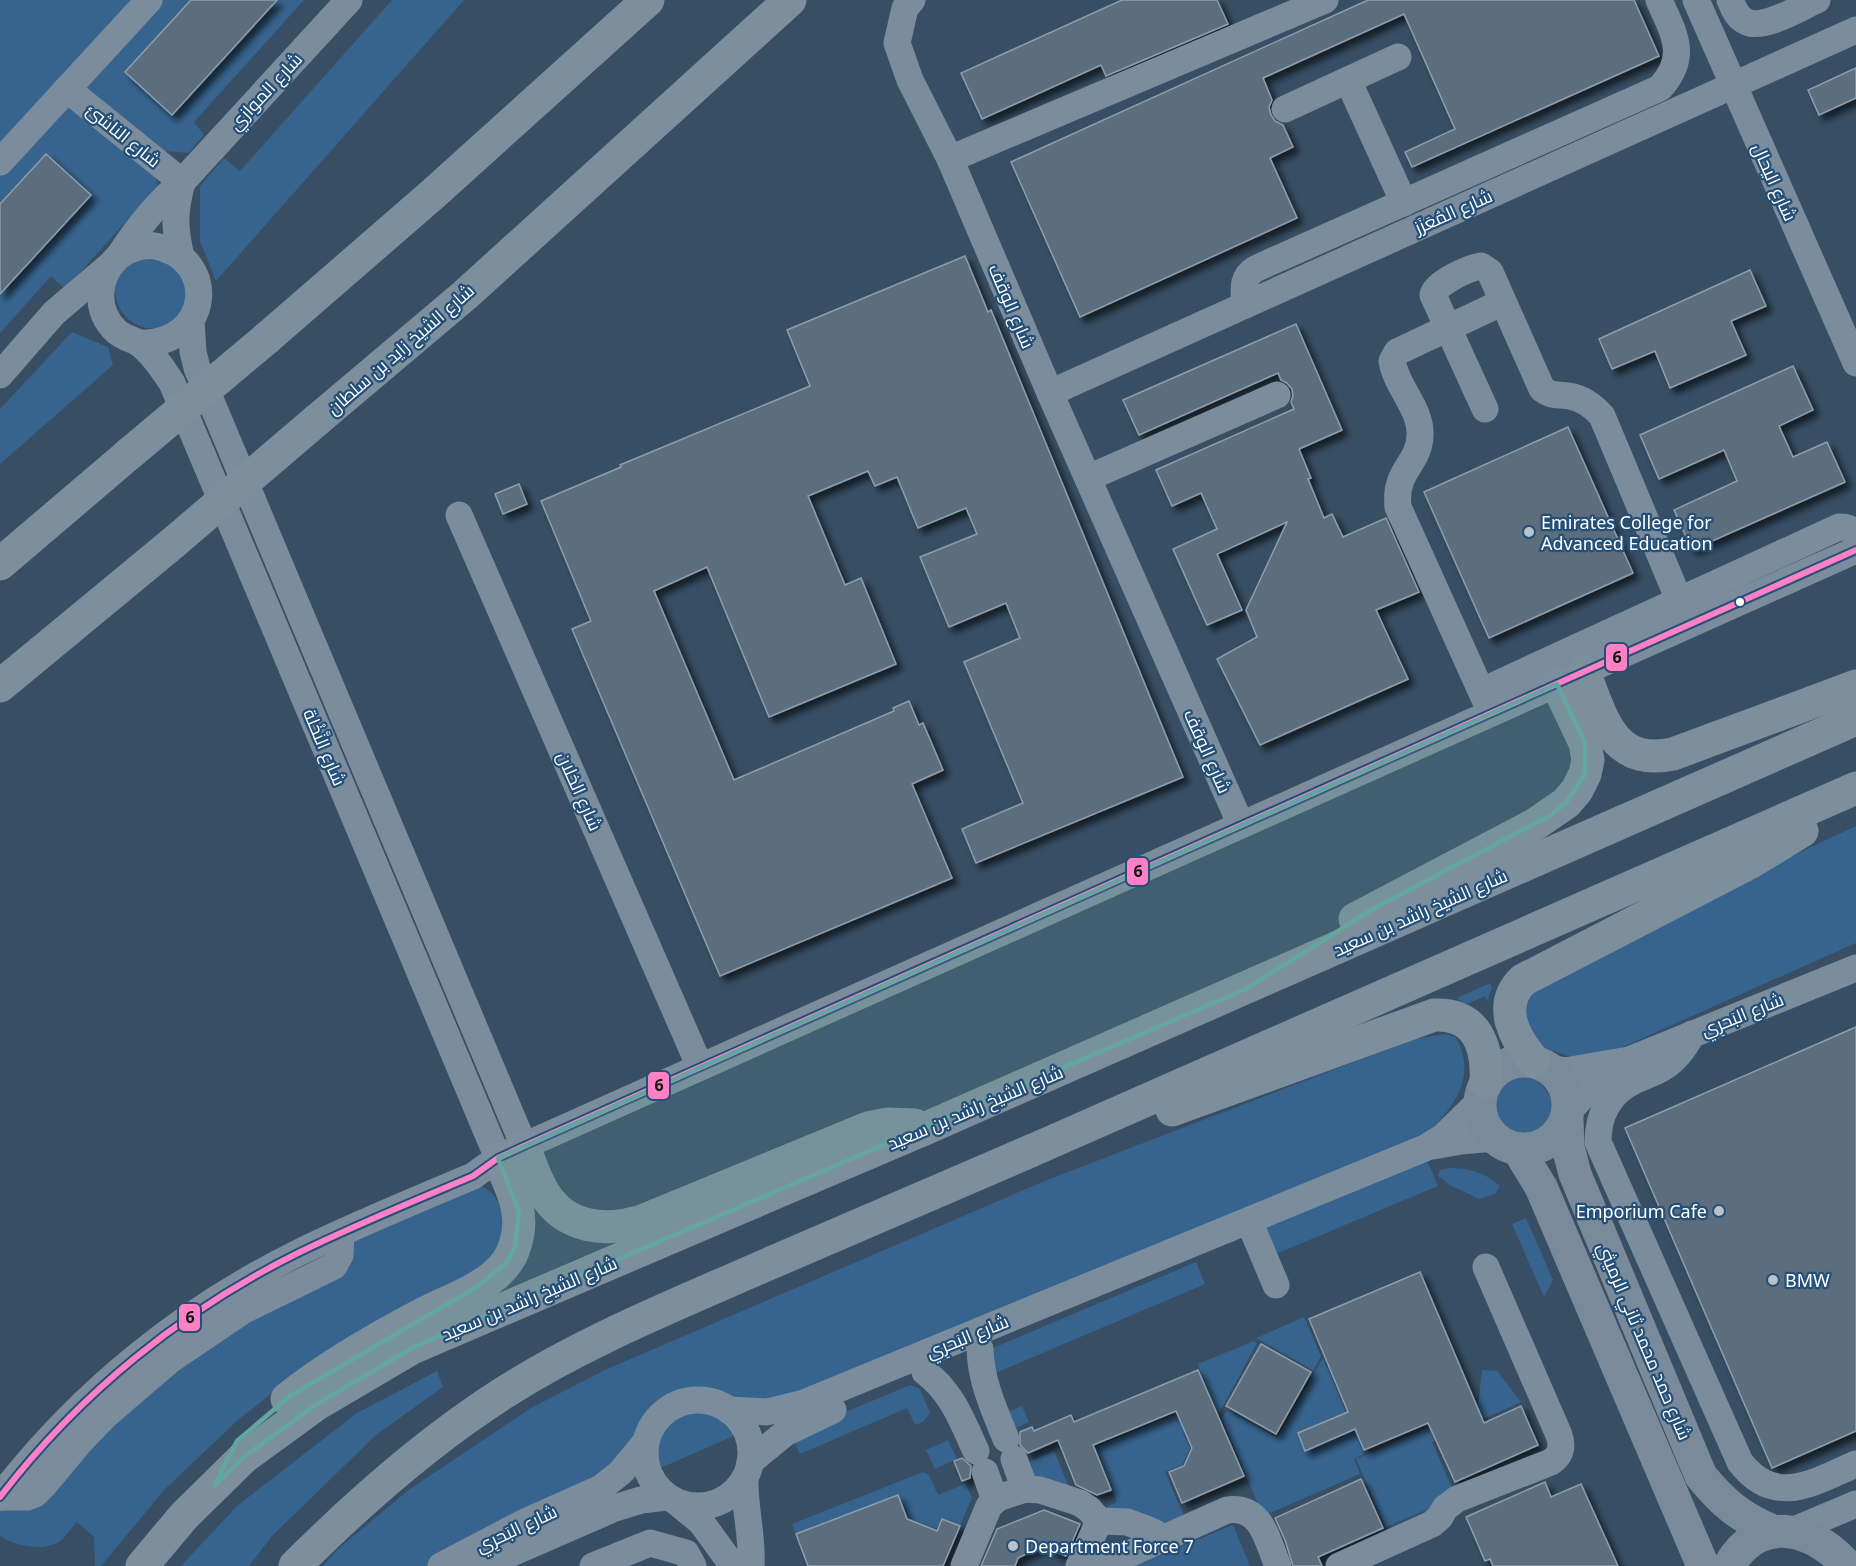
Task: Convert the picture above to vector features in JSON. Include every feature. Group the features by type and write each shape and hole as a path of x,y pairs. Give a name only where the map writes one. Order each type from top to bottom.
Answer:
{"highway":[{"path":"0,564 433,194 648,0"},
{"name":"شارع الشيخ زايد بن سلطان","path":"0,686 173,543 465,295 790,0"},
{"path":"1571,678 1613,738 1626,749 1642,756 1656,757 1673,754 1856,686"},
{"path":"1246,989 1372,909 1534,825 1566,803 1586,774 1588,760 1571,678"},
{"name":"شارع الشيخ راشد بن سعيد","path":"142,1566 184,1516 244,1457 317,1404 412,1348 1246,989 1856,719"},
{"path":"295,1566 341,1520 393,1474 448,1431 525,1380 628,1325 1856,788"},
{"path":"1541,1065 1520,1043 1511,1022 1509,1010 1512,993 1523,980 1751,862 1856,798"},
{"path":"900,1208 1434,1015 1453,1016 1469,1024 1478,1037 1485,1051 1487,1067 1483,1093"},
{"path":"511,1152 560,1211 579,1222 600,1228 622,1227 642,1221 868,1128 909,1123 929,1127"},
{"path":"214,1486 225,1460 237,1441 290,1396 420,1316 478,1286 494,1276 506,1263 515,1247 519,1230 519,1212 515,1196 511,1152"}],"main road":[{"path":"1520,1060 1541,1065 1561,1079 1568,1095 1568,1115 1553,1140 1542,1146 1530,1150 1506,1144 1486,1128 1480,1116 1483,1093 1494,1072 1506,1064 1520,1060"},
{"name":"شارع حمد محمد ثاني الرميثي","path":"1568,1115 1568,1147 1575,1174 1701,1476 1726,1504 1741,1516 1811,1538 1830,1549 1847,1566"},
{"name":"شارع حمد محمد ثاني الرميثي","path":"1506,1144 1541,1187 1703,1566"},
{"path":"1729,1566 1736,1552 1753,1539 1783,1531"}],"street":[{"path":"0,162 149,0"},
{"name":"شارع الموازي","path":"0,375 54,313 113,262 157,204 182,182 349,0"},
{"name":"شارع الوقف","path":"912,0 905,8 897,43 910,80 950,159 1050,393 1241,825"},
{"path":"910,80 909,46 918,0"},
{"path":"950,159 1325,0"},
{"path":"1245,305 1244,284 1250,273 1404,203 1656,106 1677,60 1676,38 1659,0"},
{"name":"شارع اليحال","path":"1696,0 1856,363"},
{"path":"1730,0 1740,18 1746,22 1761,24 1817,0"},
{"name":"شارع المُعَزَز","path":"1050,393 1245,305 1656,106 1732,85 1856,30"},
{"path":"1285,109 1398,57"},
{"path":"1348,80 1404,203"},
{"name":"شارع الناشئ","path":"67,89 182,182"},
{"name":"شارع الموازي","path":"181,257 175,231 175,206 182,182"},
{"path":"54,313 76,314 97,319 127,337 154,344 168,340 182,332 191,320 199,298 198,286 195,275 181,257 166,248 150,245 134,248 113,262 101,283 100,300 105,317 127,337"},
{"path":"1485,409 1434,299 1433,291 1439,285 1477,266 1485,267 1490,272 1542,388 1554,396 1569,396 1588,402 1602,416 1679,600"},
{"path":"1487,702 1398,507 1397,495 1403,472 1419,447 1420,430 1419,421 1393,365 1393,357 1397,352 1503,302"},
{"name":"شارع النَّخْلة","path":"191,320 193,352 197,368 511,1152"},
{"name":"شارع النَّخْلة","path":"127,337 156,362 172,383 511,1152"},
{"path":"1088,478 1277,395"},
{"name":"شارع الخلان","path":"459,515 700,1067"},
{"path":"0,1483 49,1426 100,1374 157,1328 187,1306 243,1272 308,1238 468,1166 511,1152 1241,825 1487,702 1679,600 1839,527 1852,530 1856,535"},
{"path":"1487,702 1571,678 1856,550"},
{"name":"شارع البَحرِي","path":"1568,1115 1593,1085 1629,1060 1856,968"},
{"path":"1692,1034 1664,1068 1631,1082 1612,1097 1600,1118 1598,1142 1740,1462 1756,1479 1778,1488 1801,1487 1856,1464"},
{"name":"شارع البَحرِي","path":"1541,1065 1565,1071 1629,1060"},
{"name":"شارع البَحرِي","path":"728,1410 747,1413 767,1412 804,1403 1425,1148 1443,1137 1483,1093"},
{"name":"شارع البَحرِي","path":"1425,1148 1461,1141 1506,1144"},
{"path":"0,1497 34,1455 78,1408 158,1339 222,1295 296,1254 473,1176 511,1152"},
{"path":"1249,1221 1276,1286"},
{"name":"شارع البَحرِي","path":"748,1470 772,1442 798,1426 1098,1296 1202,1240"},
{"path":"1339,1566 1432,1524 1445,1508 1457,1499 1551,1462 1561,1450 1559,1436 1486,1267"},
{"path":"1645,1342 1654,1317 1663,1315 1680,1326"},
{"path":"980,1349 980,1363 986,1389 1025,1489"},
{"path":"924,1372 936,1380 954,1402 994,1500"},
{"path":"733,1566 701,1522 656,1487 648,1473 644,1459 645,1443 652,1427 663,1413 678,1404 695,1400 712,1402 728,1410 747,1432 750,1447 746,1506 751,1537 751,1566"},
{"name":"شارع البَحرِي","path":"441,1566 525,1522 601,1488 620,1473 645,1443"},
{"path":"673,1500 694,1507 717,1503 736,1490 748,1470"},
{"path":"964,1566 987,1509 994,1500 1025,1489 1040,1490 1080,1503 1089,1509 1099,1521 1127,1522 1165,1538"},
{"name":"شارع البَحرِي","path":"486,1565 516,1558 627,1503 654,1498 673,1500"},
{"path":"1783,1531 1856,1504"},
{"path":"1102,1566 1227,1510 1251,1513 1260,1523 1278,1566"},
{"path":"1079,1566 1099,1521"},
{"path":"593,1566 650,1543 686,1553 693,1566"}],"highlighted area":[{"path":"1557,684 1585,743 1585,774 1566,803 1551,815 1373,909 1246,989 412,1348 317,1404 244,1457 214,1486 237,1441 290,1396 478,1286 506,1263 515,1247 519,1212 498,1158"}],"shaded area":[{"path":"0,0 304,0 194,122 204,135 188,153 165,151 152,166 158,186 65,289 51,276 0,333"},
{"path":"392,0 464,0 216,281 200,241 200,186 224,158 240,171"},
{"path":"158,250 194,292 172,325 148,328 133,322 121,311 115,295 115,287 118,276 141,253"},
{"path":"72,332 108,347 113,365 0,464 0,409"},
{"path":"1856,826 1856,943 1609,1053 1578,1059 1544,1048 1521,1031 1517,1006 1531,989 1728,886"},
{"path":"1490,983 1492,987 1487,1001 1485,996 1465,1005 1457,998"},
{"path":"1446,1034 1456,1038 1462,1052 1464,1077 1455,1100 1429,1132 546,1518 454,1566 323,1566 339,1548 410,1489 531,1408 605,1370 1047,1180 1414,1039"},
{"path":"1519,1076 1531,1079 1542,1086 1549,1097 1552,1109 1549,1121 1542,1132 1531,1139 1519,1142 1507,1139 1496,1132 1489,1121 1486,1109 1489,1097 1496,1086 1507,1079"},
{"path":"1426,1158 1438,1186 1269,1257 1258,1228"},
{"path":"1448,1168 1476,1172 1500,1186 1495,1194 1479,1199 1450,1185 1438,1176 1440,1170"},
{"path":"481,1185 493,1194 502,1208 502,1240 485,1270 277,1389 238,1420 164,1490 101,1566 95,1566 94,1537 77,1522 57,1543 43,1547 28,1546 0,1536 0,1508 111,1420 350,1242"},
{"path":"1526,1218 1553,1280 1544,1297 1512,1224"},
{"path":"1196,1262 1205,1284 986,1377 986,1351"},
{"path":"1304,1317 1321,1356 1313,1371 1256,1338"},
{"path":"1254,1341 1257,1343 1218,1415 1198,1364"},
{"path":"1323,1358 1364,1454 1354,1459 1360,1474 1263,1516 1222,1418 1227,1410 1277,1438"},
{"path":"1482,1370 1497,1371 1521,1402 1432,1442 1456,1497 1386,1527 1356,1459 1478,1406"},
{"path":"437,1371 443,1387 376,1435 272,1536 249,1566 181,1566 237,1506 357,1413"},
{"path":"910,1385 920,1389 930,1413 923,1422 915,1425 907,1408 800,1454 791,1435"},
{"path":"1210,1399 1217,1417 1183,1432 1190,1448 1182,1465 1165,1472 1185,1518 1154,1532 1100,1510 1117,1502 1094,1448"},
{"path":"1022,1406 1029,1422 1010,1430 1003,1414"},
{"path":"948,1440 957,1459 935,1469 926,1450"},
{"path":"1054,1451 1074,1499 1015,1468"},
{"path":"923,1472 929,1475 938,1495 965,1484 972,1497 960,1526 942,1519 935,1530 849,1566 831,1520 796,1534 792,1524","holes":["898,1495 912,1533 860,1554"]},
{"path":"1233,1525 1250,1566 1134,1566"}],"building":[{"path":"191,0 277,0 172,115 125,72"},
{"path":"1122,0 1217,0 1228,24 1106,76 1101,65 982,119 961,73"},
{"path":"1368,0 1634,0 1659,56 1412,167 1405,152 1455,129 1404,14 1263,78 1272,100 1269,107 1271,115 1275,121 1283,125 1293,147 1270,158 1297,218 1080,317 1011,162"},
{"path":"1856,68 1856,98 1819,115 1808,90"},
{"path":"46,154 91,195 0,294 0,204"},
{"path":"965,256 988,312 991,310 1183,777 976,863 962,829 1023,803 964,662 1020,638 1006,603 949,627 920,557 977,534 966,508 918,528 897,477 875,486 868,471 808,496 845,585 861,578 896,664 769,717 707,567 654,591 734,780 894,711 893,708 909,701 919,725 923,723 943,770 912,784 952,878 720,976 572,629 591,621 541,501 621,467 620,465 810,386 787,330"},
{"path":"1750,270 1766,306 1731,321 1746,355 1670,388 1655,351 1612,369 1599,339"},
{"path":"1296,324 1342,430 1299,449 1324,518 1332,514 1343,537 1386,518 1419,592 1376,610 1408,679 1260,745 1217,659 1257,637 1246,610 1287,522 1217,554 1242,610 1207,625 1173,549 1217,529 1201,493 1172,506 1156,470 1294,409 1291,402 1292,389 1281,380 1278,373 1139,435 1123,400"},
{"path":"1793,366 1813,410 1779,426 1793,457 1827,442 1845,482 1692,550 1674,510 1737,481 1724,450 1659,479 1640,435"},
{"name":"Emirates College for Advanced Education","path":"1568,427 1633,573 1489,638 1424,492"},
{"path":"519,484 527,504 503,514 495,494"},
{"name":"BMW","path":"1856,1027 1856,1431 1772,1468 1625,1128"},
{"path":"1420,1272 1484,1423 1521,1406 1538,1445 1455,1482 1428,1423 1364,1450 1355,1429 1305,1451 1298,1433 1348,1412 1309,1319"},
{"path":"1261,1344 1311,1372 1276,1434 1226,1406"},
{"path":"1198,1370 1244,1476 1182,1503 1169,1472 1184,1466 1192,1448 1176,1411 1093,1445 1111,1490 1097,1495 1076,1485 1058,1440 1028,1453 1020,1445 1020,1432 1022,1431 1032,1427 1034,1431 1071,1415 1074,1422"},
{"path":"962,1458 971,1466 970,1478 962,1481 954,1461"},
{"path":"1361,1479 1383,1528 1318,1557 1322,1566 1293,1566 1275,1518"},
{"path":"1545,1482 1551,1497 1581,1484 1618,1566 1493,1566 1490,1559 1485,1561 1466,1517"},
{"path":"898,1495 907,1519 937,1531 942,1519 960,1526 943,1566 808,1566 796,1534"},
{"path":"1044,1510 1080,1524 1066,1556 1042,1546 1018,1558 1015,1566 981,1566 997,1529"}],"transit line":[{"name":"6","path":"0,1497 63,1424 135,1358 213,1301 298,1253 473,1176 498,1158 524,1146 1856,550"}],"place":[{"name":"Emirates College for Advanced Education","path":"1529,532"},
{"name":"Emporium Cafe","path":"1719,1211"},
{"name":"BMW","path":"1773,1280"},
{"name":"Department Force 7","path":"1013,1546"}]}
